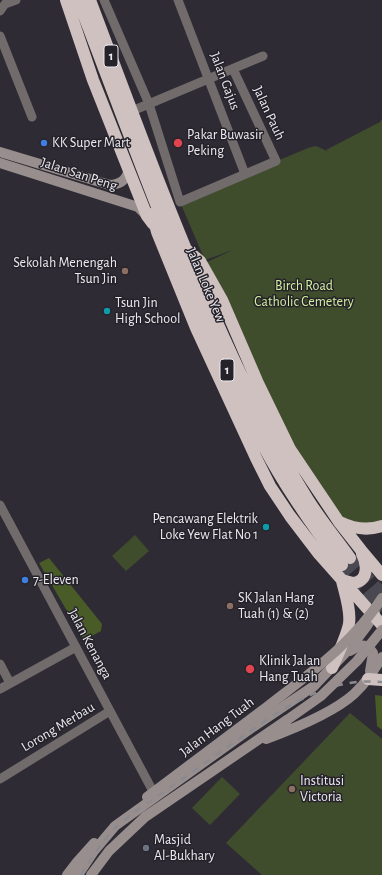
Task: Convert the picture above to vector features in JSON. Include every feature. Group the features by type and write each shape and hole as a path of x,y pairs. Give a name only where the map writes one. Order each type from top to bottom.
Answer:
{"highway":[{"path":"66,0 93,80 147,216 157,232"},
{"name":"Jalan Loke Yew","path":"78,0 138,161 195,300 230,377 264,447 290,492 313,528 346,561 305,496 276,445 241,375 184,248 90,0"},
{"path":"138,161 141,183 157,232 201,340 263,472 290,516 319,554 378,620"},
{"path":"184,248 200,262 222,300 257,381 290,449 339,522 360,550 382,575"},
{"path":"339,522 349,527 361,529 382,526"},
{"path":"342,580 353,583 359,582 363,578 366,573 366,566 360,550"},
{"path":"332,668 340,651 348,624 348,607 342,580"},
{"path":"368,680 382,680"}],"main road":[{"name":"Jalan San Peng","path":"0,152 102,184 110,185 122,182 130,170"},
{"name":"Jalan San Peng","path":"0,163 138,207 147,216"},
{"path":"100,196 112,192 111,189 102,184"},
{"name":"Jalan Hang Tuah","path":"78,875 94,850 115,826 253,727 314,686 378,620 382,598"},
{"name":"Jalan Hang Tuah","path":"67,875 109,825 197,760 333,654 361,627 382,598"},
{"path":"91,875 109,851 145,817 321,696 357,661 382,630"},
{"path":"345,654 358,646 363,645 370,648 373,653 368,680"},
{"path":"253,743 293,729 335,708 354,694 368,680 382,657"},
{"path":"188,774 195,783"}],"street":[{"path":"0,11 5,4 16,0"},
{"path":"104,0 148,104 180,202 245,174"},
{"name":"Jalan Gajus","path":"178,0 245,174"},
{"path":"0,36 31,114"},
{"path":"132,111 263,56"},
{"name":"Jalan Pauh","path":"233,69 276,161 245,174"},
{"name":"Jalan Kenanga","path":"0,505 156,797"},
{"path":"0,689 76,647"},
{"path":"0,664 10,683"},
{"name":"Lorong Merbau","path":"0,779 110,712"}],"green space":[{"name":"Birch Road Catholic Cemetery","path":"382,119 382,525 339,522 300,460 207,262 233,250 205,260 180,202 308,148 316,146 329,152 326,150 380,122"},
{"path":"135,535 149,551 126,571 112,556"},
{"path":"49,558 102,624 101,631 84,640 39,563"},
{"path":"375,695 382,696 382,730 377,726"},
{"path":"350,713 382,739 382,875 262,875 226,843"},
{"path":"222,777 240,794 210,825 192,808"}],"tunnel":[{"path":"350,558 382,594"},
{"path":"342,565 382,611"}],"railway":[{"path":"81,875 101,844 117,826 141,807 280,711 318,692 338,685 360,682 382,682"}],"place":[{"name":"KK Super Mart","path":"44,143"},
{"name":"Pakar Buwasir Peking","path":"178,143"},
{"name":"Sekolah Menengah Tsun Jin","path":"125,271"},
{"name":"Tsun Jin High School","path":"107,311"},
{"name":"Pencawang Elektrik Loke Yew Flat No 1","path":"266,527"},
{"name":"7-Eleven","path":"25,580"},
{"name":"SK Jalan Hang Tuah (1) & (2)","path":"230,606"},
{"name":"Klinik Jalan Hang Tuah","path":"250,669"},
{"name":"Institusi Victoria","path":"292,789"},
{"name":"Masjid Al-Bukhary","path":"146,848"}]}
